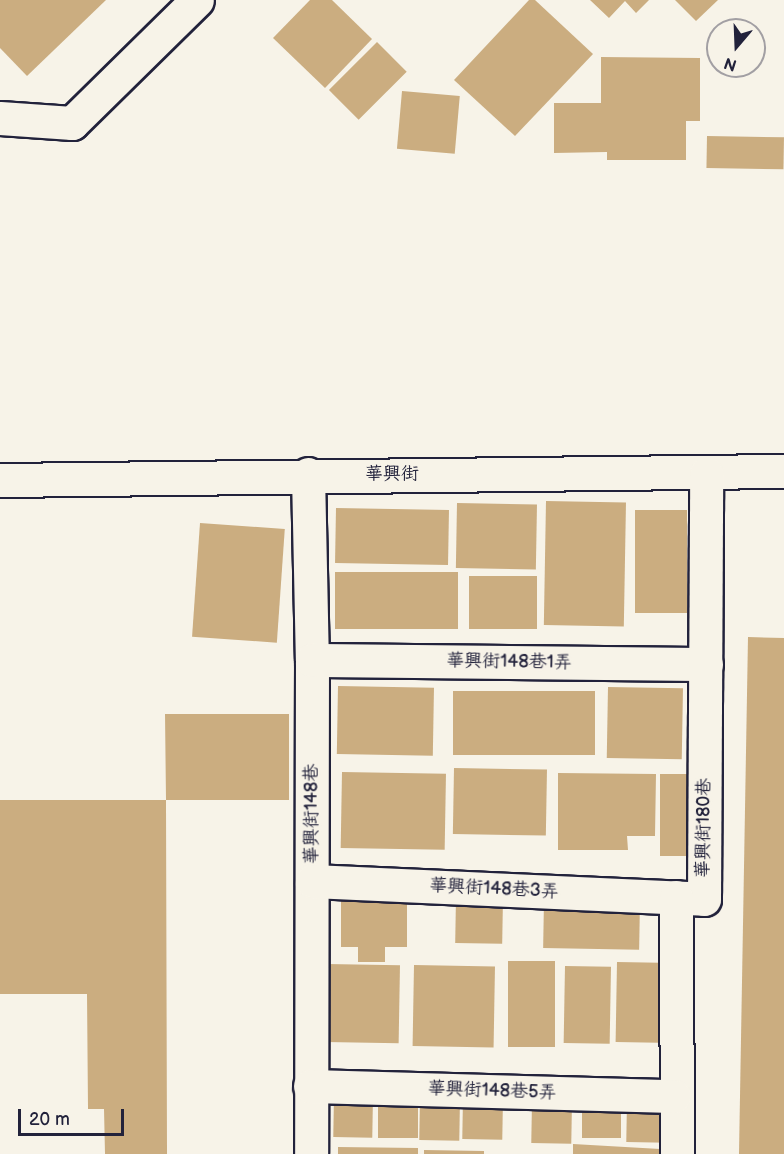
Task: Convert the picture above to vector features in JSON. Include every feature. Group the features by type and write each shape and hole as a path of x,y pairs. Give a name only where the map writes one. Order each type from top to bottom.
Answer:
{"street":[{"path":"0,118 72,123 197,0"},
{"name":"華興街","path":"0,480 308,474 784,471"},
{"name":"華興街180巷","path":"677,1154 674,1096 676,897 704,898 706,473"},
{"name":"華興街148巷","path":"308,474 312,660 311,1154"},
{"name":"華興街148巷1弄","path":"312,660 706,664"},
{"name":"華興街148巷3弄","path":"312,881 676,897"},
{"name":"華興街148巷5弄","path":"310,1086 674,1096"}],"building":[{"path":"0,0 106,0 27,76 0,48"},
{"path":"310,0 332,0 372,39 325,88 273,38"},
{"path":"529,0 535,0 593,54 515,136 454,80"},
{"path":"590,0 649,0 636,13 625,1 609,18"},
{"path":"675,0 718,0 696,21"},
{"path":"377,42 407,72 359,120 329,90"},
{"path":"601,57 700,58 700,121 686,121 686,160 607,160 607,152 554,153 554,103 601,103"},
{"path":"402,91 460,96 455,154 397,149"},
{"path":"707,136 784,137 783,169 706,168"},
{"path":"546,501 626,502 624,626 544,625"},
{"path":"457,503 537,504 536,569 456,568"},
{"path":"336,508 449,510 448,565 335,563"},
{"path":"635,510 687,510 687,613 635,613"},
{"path":"200,523 285,529 277,643 192,637"},
{"path":"335,572 458,572 458,629 335,629"},
{"path":"469,576 537,576 537,629 469,629"},
{"path":"748,637 784,638 784,1154 739,1154"},
{"path":"338,686 434,688 433,756 337,754"},
{"path":"608,687 683,688 682,759 607,758"},
{"path":"453,691 595,691 595,755 453,755"},
{"path":"165,714 289,714 289,800 166,800"},
{"path":"454,768 547,770 546,836 453,834"},
{"path":"342,772 446,774 445,850 341,848"},
{"path":"558,773 656,774 655,836 627,836 628,850 558,850"},
{"path":"660,774 700,774 700,856 660,856"},
{"path":"0,800 166,800 167,1154 105,1154 104,1109 88,1109 87,994 0,994"},
{"path":"341,894 407,895 407,947 385,947 385,962 358,962 358,947 341,947"},
{"path":"456,897 503,898 502,944 455,943"},
{"path":"544,899 640,901 639,950 543,948"},
{"path":"508,961 555,961 555,1047 508,1047"},
{"path":"617,962 660,963 659,1043 616,1042"},
{"path":"327,964 400,965 399,1043 326,1042"},
{"path":"414,965 495,966 494,1047 413,1046"},
{"path":"565,966 611,967 610,1044 564,1043"},
{"path":"334,1095 373,1096 372,1138 333,1137"},
{"path":"378,1097 418,1097 418,1138 378,1138"},
{"path":"463,1097 503,1098 502,1140 462,1139"},
{"path":"582,1097 621,1097 621,1138 582,1138"},
{"path":"420,1098 460,1099 459,1141 419,1140"},
{"path":"627,1100 668,1101 667,1143 626,1142"},
{"path":"532,1101 572,1102 571,1144 531,1143"},
{"path":"573,1144 660,1149 660,1154 573,1154"},
{"path":"338,1147 418,1148 418,1154 338,1154"},
{"path":"424,1150 484,1151 484,1154 424,1154"}]}
